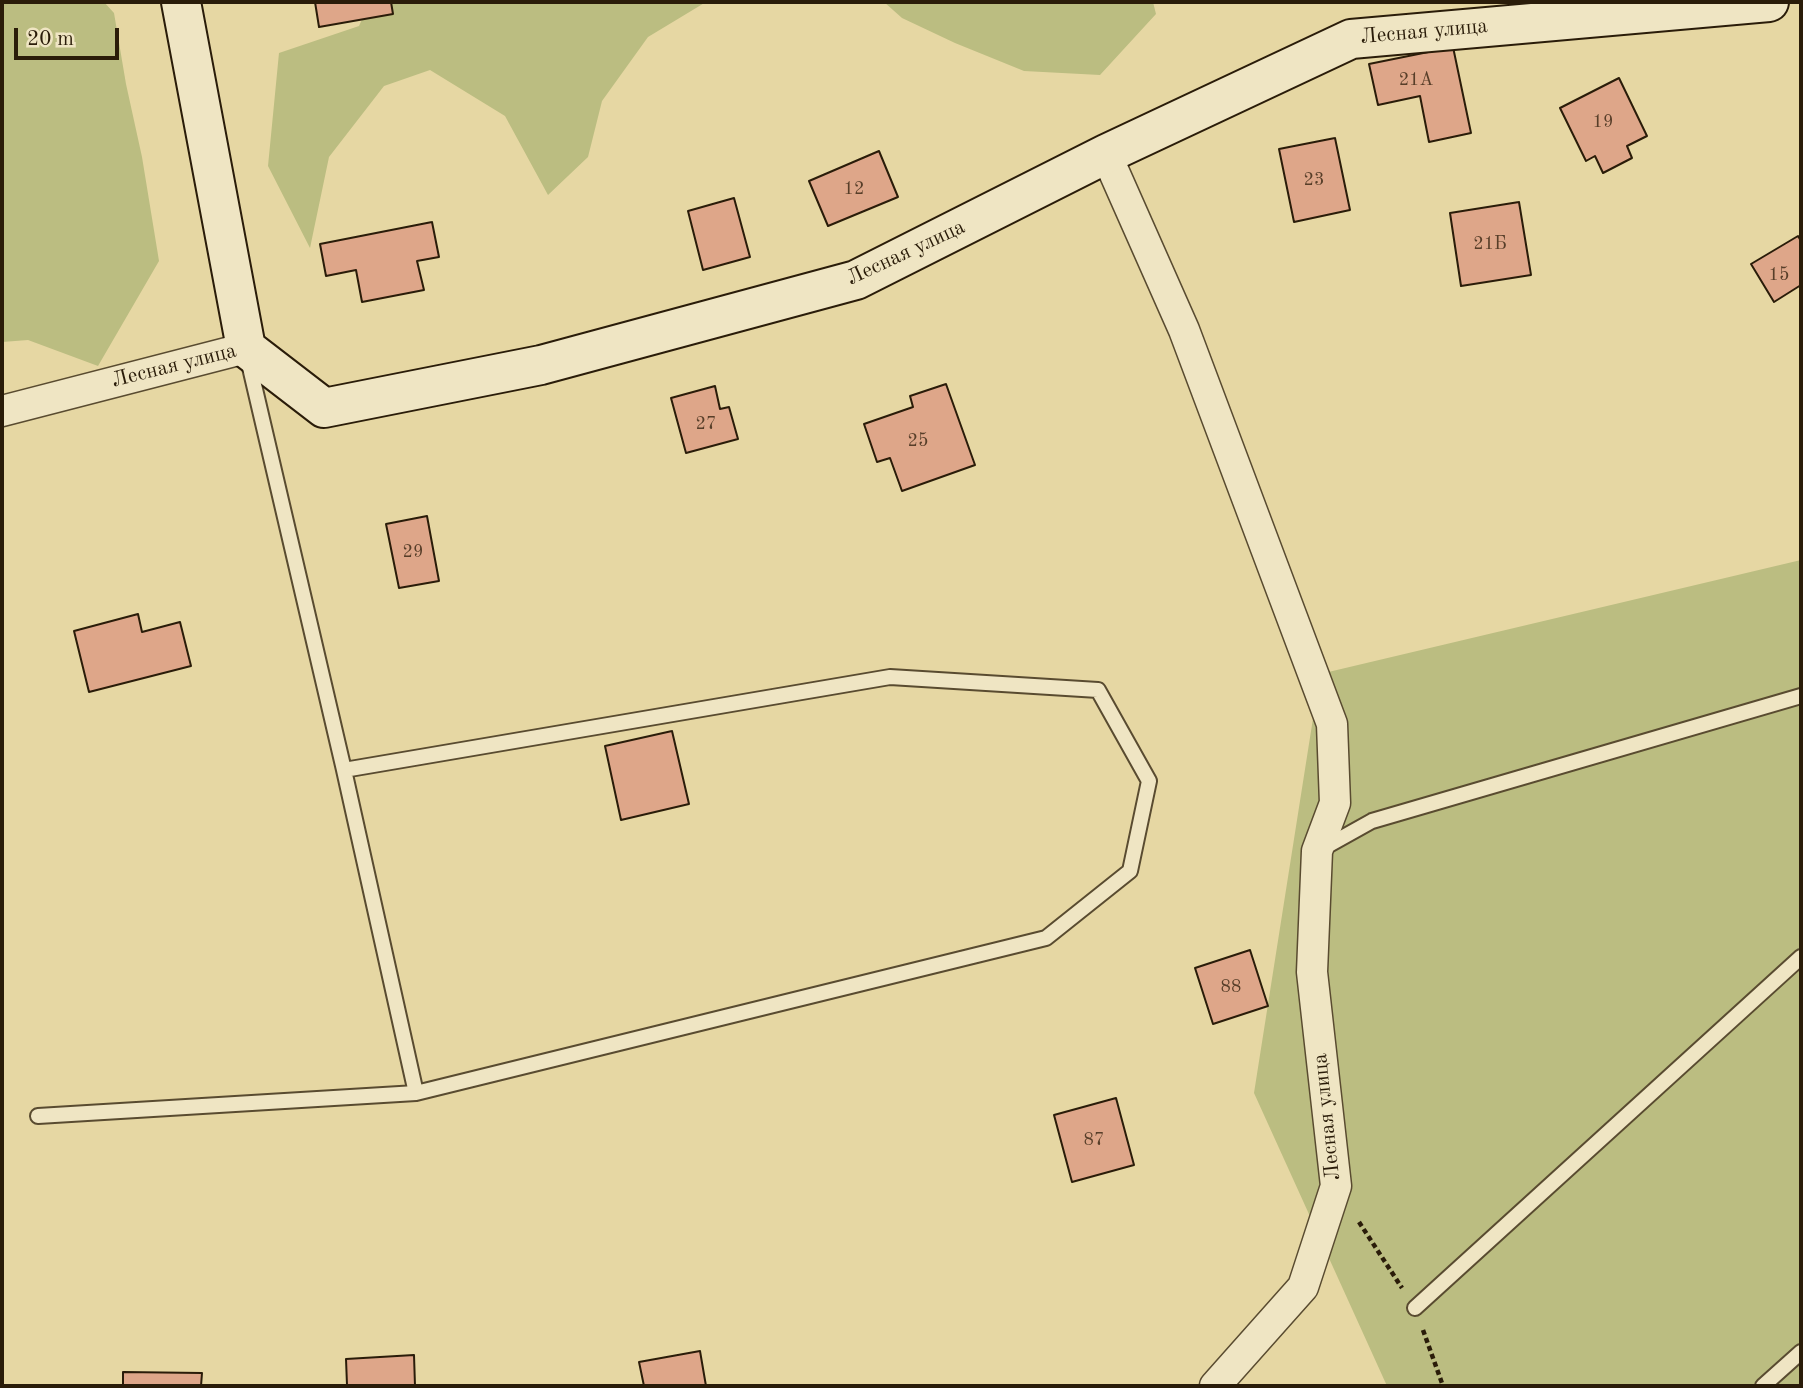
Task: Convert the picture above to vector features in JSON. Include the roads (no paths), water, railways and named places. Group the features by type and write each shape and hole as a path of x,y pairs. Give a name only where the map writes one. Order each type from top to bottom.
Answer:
{"street":[{"path":"181,2 246,348"},
{"name":"Лесная улица","path":"2,411 246,348 324,408 541,365 856,280 1106,154 1351,39 1769,2"},
{"name":"Лесная улица","path":"1106,154 1184,330 1332,724 1335,803 1317,851 1312,972 1336,1186 1303,1287 1215,1386"}],"lane":[{"path":"246,348 416,1093"},
{"path":"38,1116 416,1093 1046,938 1130,871 1149,781 1098,690 890,677 344,770"},
{"path":"1317,851 1372,821 1801,696"},
{"path":"1415,1308 1801,957"},
{"path":"1763,1386 1801,1352"}]}
